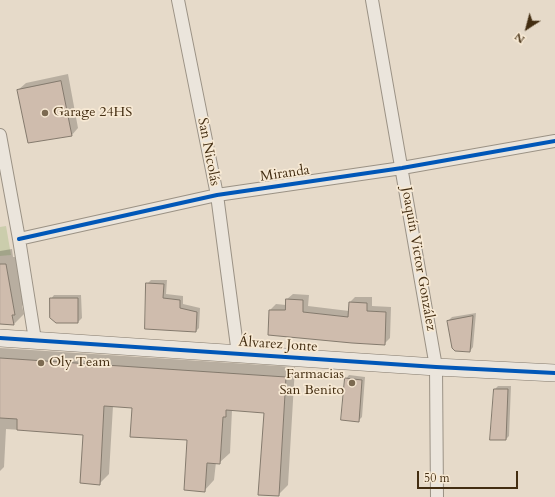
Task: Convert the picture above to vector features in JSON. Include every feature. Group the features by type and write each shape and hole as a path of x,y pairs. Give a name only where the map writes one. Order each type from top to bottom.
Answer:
{"street":[{"name":"San Nicolás","path":"178,0 217,195 238,354"},
{"name":"Joaquín Victor González","path":"372,0 436,366 437,497"},
{"path":"0,135 19,239 35,340"},
{"name":"Miranda","path":"19,239 217,195 402,168 555,141"},
{"name":"Álvarez Jonte","path":"0,338 555,373"}],"green space":[{"path":"6,226 11,255 0,256 0,227"}],"building":[{"name":"Garage 24HS","path":"61,81 72,136 28,143 17,90"},
{"path":"0,264 6,264 15,315 12,315 14,325 0,324"},
{"path":"146,283 164,284 163,298 180,300 180,308 197,312 196,332 145,329"},
{"path":"50,298 78,298 78,323 56,323 50,318"},
{"path":"286,299 303,300 303,312 348,317 349,302 367,303 367,311 386,312 385,345 268,335 269,310 285,310"},
{"path":"473,316 470,352 455,351 452,348 447,321"},
{"path":"0,358 286,377 279,496 258,495 264,413 226,410 226,417 223,417 220,464 207,463 205,492 184,490 187,440 130,437 132,408 104,406 100,485 80,483 83,435 17,430 17,419 0,418"},
{"path":"345,378 362,380 359,422 341,420"},
{"path":"494,389 508,389 506,440 490,440"}],"cycle path":[{"path":"19,239 217,195 402,168 555,141"},
{"path":"0,338 436,367 555,373"}],"place":[{"name":"Garage 24HS","path":"45,113"},
{"name":"Oly Team","path":"41,363"},
{"name":"Farmacias San Benito","path":"352,383"}]}
